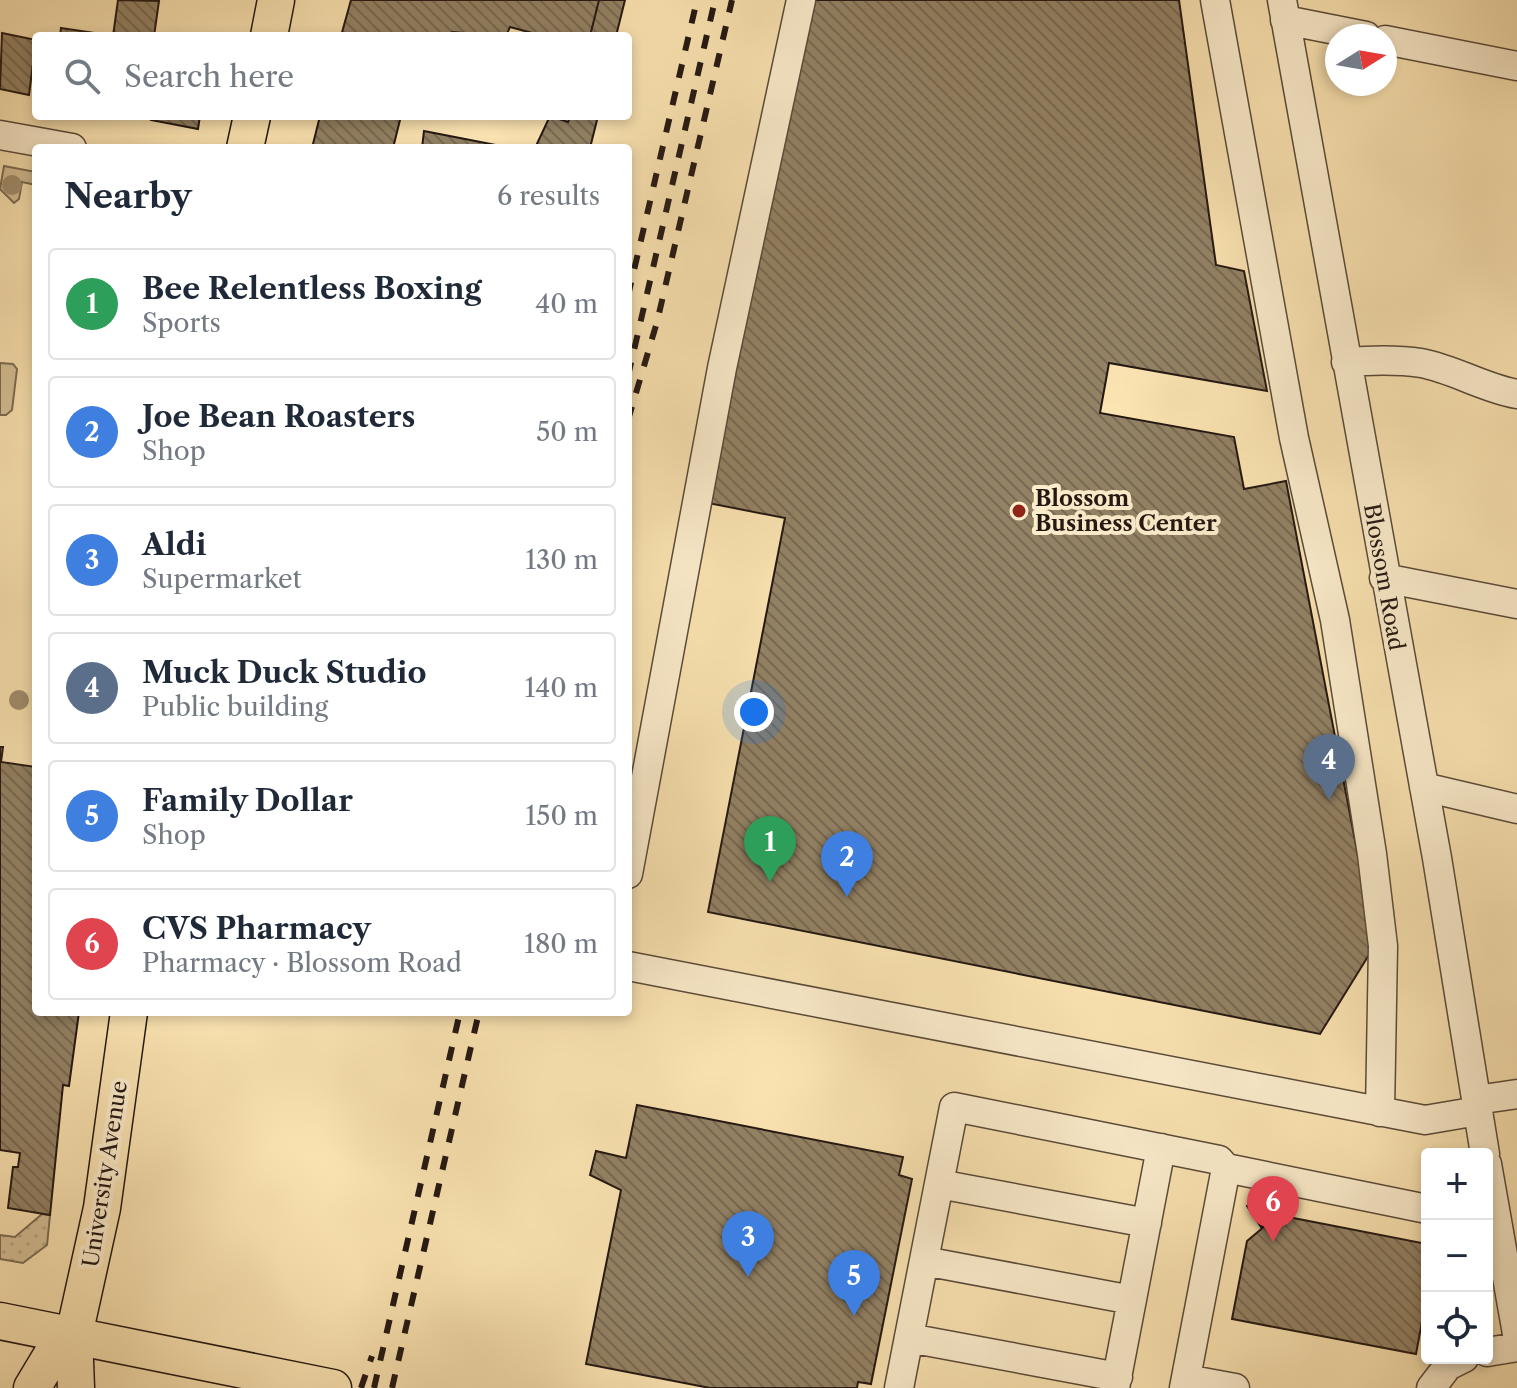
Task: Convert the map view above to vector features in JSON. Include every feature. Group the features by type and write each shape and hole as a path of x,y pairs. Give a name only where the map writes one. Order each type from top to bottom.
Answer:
{"main road":[{"path":"270,32 276,0"},
{"path":"246,144 251,120"},
{"name":"University Avenue","path":"76,1388 74,1335 102,1208 128,1016"},
{"path":"0,1321 333,1388"},
{"path":"32,1388 53,1353 74,1335"}],"street":[{"path":"632,852 722,368 801,0"},
{"path":"1215,0 1294,438 1335,620 1372,854 1383,946 1380,1112"},
{"path":"1284,10 1328,24"},
{"name":"Blossom Road","path":"1284,10 1424,787 1484,1148"},
{"path":"1397,42 1517,66"},
{"path":"0,135 50,144"},
{"path":"1346,362 1379,359 1423,364 1497,391 1517,394"},
{"path":"1384,578 1517,604"},
{"path":"1424,787 1517,809"},
{"path":"632,967 1425,1120 1517,1094"},
{"path":"899,1388 954,1107 1219,1160 1226,1168 1421,1208"},
{"path":"909,1338 1116,1382 1161,1148"},
{"path":"1226,1168 1185,1383 1235,1388"},
{"path":"939,1184 1147,1223"},
{"path":"1493,1225 1510,1257 1517,1334"},
{"path":"924,1261 1132,1300"},
{"path":"1493,1351 1517,1347"},
{"path":"1431,1388 1452,1364"}],"shaded area":[{"path":"4,166 32,171 32,184 22,182 19,199 14,203 0,189"},
{"path":"0,363 13,364 17,369 12,410 6,415 0,415"},
{"path":"42,1214 50,1215 47,1245 23,1263 0,1259 0,1235 15,1237"}],"building":[{"path":"118,0 159,1 155,32 114,32"},
{"path":"351,0 599,0 591,32 528,32 510,27 508,32 342,32"},
{"path":"599,0 625,0 617,32 591,32"},
{"name":"Blossom Business Center","path":"808,0 1179,0 1216,265 1244,271 1267,391 1109,363 1100,413 1234,437 1244,489 1286,481 1375,945 1320,1034 708,912 785,518 708,503"},
{"path":"61,28 88,32 60,32"},
{"path":"2,33 32,39 29,95 0,89"},
{"path":"151,120 199,120 198,129"},
{"path":"319,120 400,120 394,144 313,144"},
{"path":"548,120 597,120 591,144 537,144"},
{"path":"424,131 491,144 422,144"},
{"path":"0,747 3,747 1,762 32,766 32,1016 78,1016 69,1086 63,1085 50,1215 8,1208 13,1167 18,1167 20,1153 0,1150"},
{"path":"637,1105 903,1157 899,1175 912,1179 871,1384 858,1382 857,1388 710,1388 586,1364 621,1190 590,1175 596,1151 626,1158"},
{"path":"1263,1194 1278,1215 1261,1227 1247,1206"},
{"path":"1278,1215 1421,1243 1421,1327 1416,1354 1232,1319 1247,1241"}],"railway":[{"path":"632,279 697,0"},
{"path":"632,359 715,0"},
{"path":"632,406 657,322 732,0"},
{"path":"374,1388 459,1016"},
{"path":"392,1388 478,1016"},
{"path":"361,1388 372,1356"}],"place":[{"name":"Blossom Business Center","path":"1019,511"},
{"name":"Muck Duck Studio","path":"1329,800"},
{"name":"Bee Relentless Boxing","path":"770,882"},
{"name":"Joe Bean Roasters","path":"847,897"},
{"name":"CVS Pharmacy","path":"1273,1242"},
{"name":"Aldi","path":"748,1277"},
{"name":"Family Dollar","path":"854,1316"}]}
